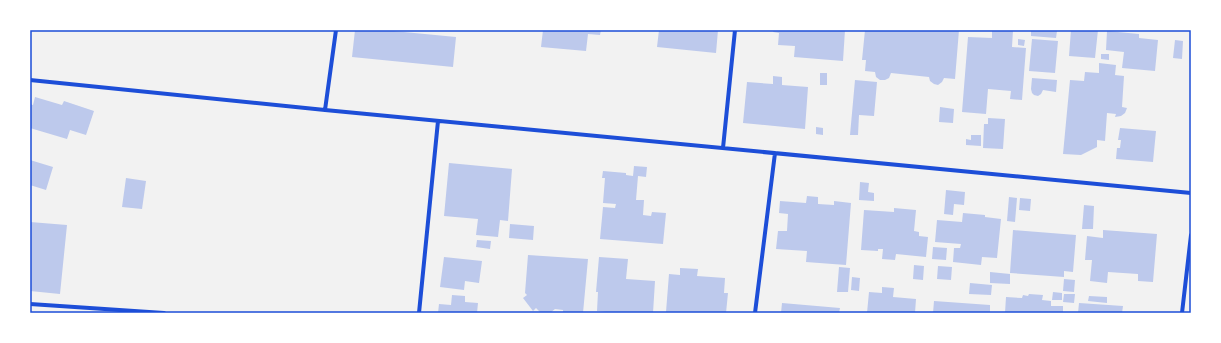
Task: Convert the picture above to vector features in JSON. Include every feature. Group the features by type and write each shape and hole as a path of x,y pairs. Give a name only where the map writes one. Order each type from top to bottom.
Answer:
{"street":[{"path":"325,110 336,30"},
{"path":"723,148 735,30"},
{"path":"30,80 438,121 1191,193"},
{"path":"419,313 438,121"},
{"path":"755,313 775,153"},
{"path":"1182,313 1191,235"},
{"path":"30,304 164,313"}],"building":[{"path":"355,30 383,30 456,37 453,67 352,57"},
{"path":"543,30 601,30 600,35 588,34 586,51 541,47"},
{"path":"659,30 718,30 716,53 657,47"},
{"path":"774,30 845,30 843,61 794,57 795,46 778,45 779,33 773,32"},
{"path":"865,30 959,30 955,79 944,78 938,85 930,81 929,77 891,73 889,78 880,80 876,77 875,72 865,71 866,60 862,60"},
{"path":"992,30 1013,30 1012,47 1026,48 1022,100 1010,99 1011,91 988,89 986,114 962,112 968,37 992,38"},
{"path":"1031,30 1057,31 1056,38 1031,36"},
{"path":"1071,30 1098,30 1095,58 1069,56"},
{"path":"1107,31 1139,34 1139,38 1158,40 1155,71 1122,68 1124,52 1106,50"},
{"path":"1018,39 1025,40 1024,46 1018,45"},
{"path":"1032,39 1058,41 1055,73 1029,71"},
{"path":"1175,40 1183,41 1182,59 1173,58"},
{"path":"1101,54 1109,54 1109,60 1101,59"},
{"path":"1099,63 1116,65 1115,75 1124,76 1122,107 1127,108 1125,113 1121,116 1115,117 1116,114 1107,113 1105,141 1097,140 1097,147 1081,155 1063,154 1070,80 1084,81 1085,72 1099,73"},
{"path":"820,73 827,73 827,85 820,85"},
{"path":"773,76 782,77 782,85 808,87 805,129 743,123 747,82 773,84"},
{"path":"1032,78 1057,80 1056,92 1043,90 1038,96 1034,95 1031,89"},
{"path":"855,80 877,82 874,116 859,115 858,135 850,135"},
{"path":"35,97 62,105 64,101 94,111 86,135 70,130 67,139 30,128 30,104 33,105"},
{"path":"940,107 954,109 953,123 939,122"},
{"path":"988,118 1005,119 1003,149 983,148 984,124 988,124"},
{"path":"816,127 823,128 823,135 816,134"},
{"path":"1120,128 1156,131 1153,162 1116,159 1117,148 1120,148 1121,140 1118,140"},
{"path":"971,135 981,135 981,146 966,145 966,139 971,140"},
{"path":"30,160 53,167 46,190 30,185"},
{"path":"449,163 512,169 508,221 500,220 498,237 476,235 478,219 444,216"},
{"path":"634,166 647,167 646,177 638,176 636,200 644,200 643,215 651,216 652,212 666,213 663,244 600,239 603,207 615,208 616,204 603,203 605,178 602,178 603,171 626,173 626,175 633,176"},
{"path":"126,178 146,181 142,209 122,207"},
{"path":"860,182 869,183 868,192 874,193 874,201 859,200"},
{"path":"946,190 965,192 964,205 954,204 953,215 944,214"},
{"path":"807,196 818,197 818,204 834,205 834,201 851,203 846,265 806,262 807,251 776,249 778,231 787,231 788,214 779,213 780,201 806,203"},
{"path":"1009,197 1017,198 1015,222 1007,221"},
{"path":"1020,198 1031,199 1030,211 1019,210"},
{"path":"1084,205 1094,206 1093,229 1082,229"},
{"path":"894,208 916,210 914,231 919,232 919,236 928,237 926,257 896,254 895,260 882,259 883,249 878,249 878,251 861,250 864,210 894,212"},
{"path":"963,213 985,215 985,217 1001,219 997,258 982,257 981,265 953,262 954,248 960,248 961,244 935,242 937,220 962,222"},
{"path":"30,222 67,225 60,294 30,291"},
{"path":"510,224 534,226 533,240 509,238"},
{"path":"1013,230 1076,235 1073,272 1064,271 1064,277 1010,273"},
{"path":"1103,230 1157,234 1153,282 1138,281 1138,274 1108,272 1107,283 1090,281 1092,260 1085,260 1087,236 1103,238"},
{"path":"477,240 491,241 490,249 476,247"},
{"path":"933,247 947,248 946,260 932,259"},
{"path":"528,255 588,259 583,313 563,313 563,310 555,309 550,313 541,313 536,308 533,311 523,298 527,295 525,293"},
{"path":"444,257 482,261 479,283 465,281 464,290 440,287"},
{"path":"599,257 628,259 626,279 655,281 653,313 606,313 597,311 598,292 596,292"},
{"path":"914,265 924,266 923,280 913,279"},
{"path":"938,266 952,267 951,280 937,279"},
{"path":"839,267 850,268 848,292 837,292"},
{"path":"680,268 698,269 697,276 725,278 724,293 728,293 726,313 666,312 669,274 680,275"},
{"path":"990,272 1010,274 1010,284 990,283"},
{"path":"852,277 860,278 859,291 851,290"},
{"path":"1064,279 1075,280 1074,292 1063,291"},
{"path":"970,283 992,285 991,295 969,294"},
{"path":"882,287 894,288 893,297 916,299 915,313 867,313 869,292 882,293"},
{"path":"1053,292 1062,293 1062,300 1052,300"},
{"path":"1029,294 1043,295 1042,300 1051,301 1051,306 1063,306 1063,313 1005,313 1006,297 1022,298 1023,295 1028,296"},
{"path":"1064,294 1075,294 1074,303 1063,302"},
{"path":"452,295 465,296 465,302 478,303 477,313 438,313 439,304 451,305"},
{"path":"1089,296 1107,297 1107,303 1088,301"},
{"path":"934,301 990,305 990,313 933,313"},
{"path":"782,303 840,308 839,313 781,313"},
{"path":"1079,303 1123,306 1122,313 1078,313"}]}
